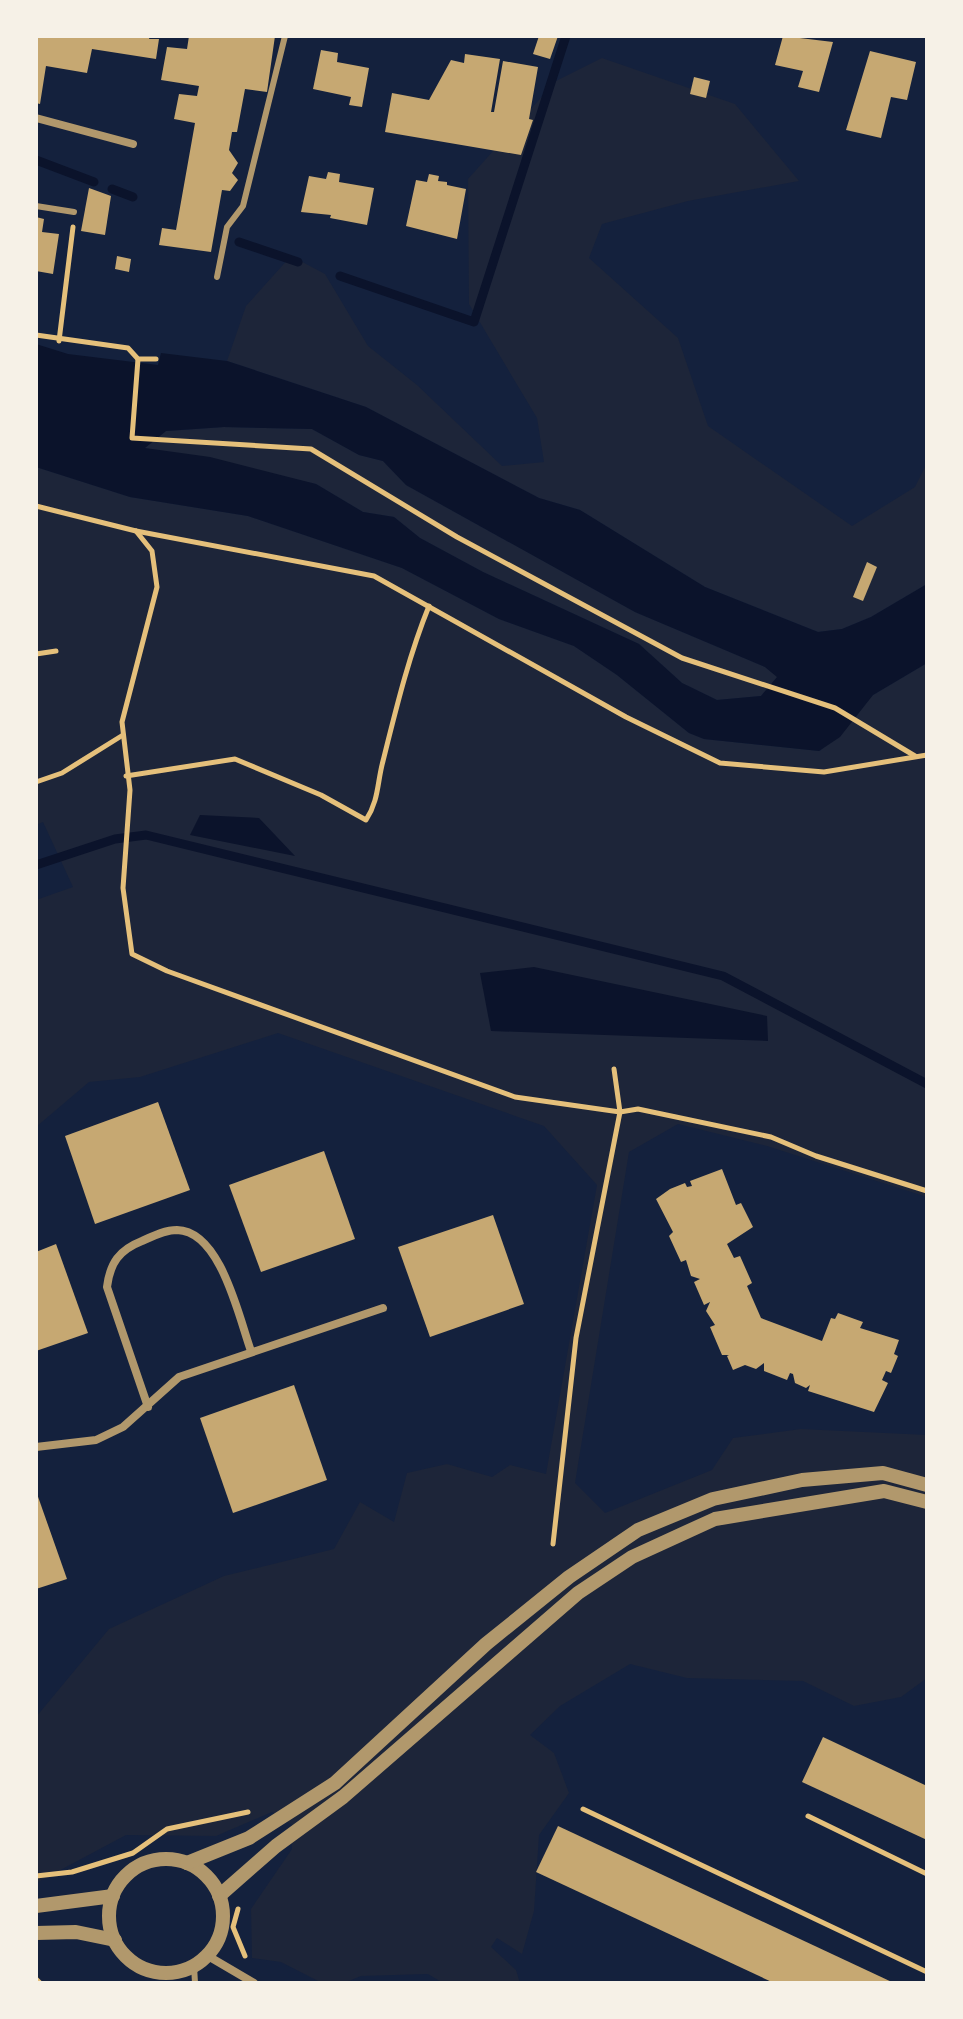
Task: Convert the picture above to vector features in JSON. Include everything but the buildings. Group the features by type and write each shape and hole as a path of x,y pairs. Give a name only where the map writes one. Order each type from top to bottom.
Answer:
{"street":[{"path":"36,118 133,144"},
{"path":"148,1407 107,1287 109,1267 120,1253 134,1244 179,1230 194,1234 207,1243 217,1259 251,1351"},
{"path":"36,1447 69,1446 96,1440 123,1427 179,1377 383,1308"},
{"path":"187,1863 249,1838 335,1783 486,1644 569,1577 638,1530 713,1499 802,1480 883,1473 927,1485"},
{"path":"219,1896 276,1846 343,1797 578,1593 632,1557 715,1519 770,1508 884,1491 927,1502"},
{"path":"170,1859 187,1863 201,1871 219,1896 222,1927 208,1956 194,1966 177,1972 158,1972 140,1967 125,1956 115,1940 110,1926 113,1896 122,1880 144,1865 170,1859"},
{"path":"36,1906 113,1896"},
{"path":"36,1933 76,1932 115,1940"},
{"path":"208,1956 250,1981"}],"lane":[{"path":"217,277 227,227 243,206 285,36"},
{"path":"36,206 74,212"},
{"path":"194,1966 195,1983"}],"path":[{"path":"59,341 74,212"},
{"path":"36,335 59,341 128,348 138,359 132,438 311,449 457,537 682,658 835,708 916,756"},
{"path":"138,359 156,359"},
{"path":"36,506 136,531 374,576 626,717 720,763 824,772 927,755"},
{"path":"136,531 152,551 157,587 122,722 130,790 123,888 132,954 146,963 515,1097 620,1112 638,1109 771,1137 816,1156 927,1191"},
{"path":"126,776 235,759 321,795 366,820 379,796 383,759 392,737 410,654 429,606"},
{"path":"36,654 56,651"},
{"path":"36,782 62,773 123,735"},
{"path":"553,1544 576,1338 620,1112 614,1069"},
{"path":"583,1809 927,1972"},
{"path":"808,1816 927,1874"},
{"path":"240,1905 233,1927 238,1945 250,1964 250,1981"}],"shaded area":[{"path":"602,58 735,104 799,181 688,201 602,224 589,258 678,338 708,426 852,526 915,487 927,463 927,584 871,617 842,629 818,632 705,587 580,510 539,498 366,407 227,361 246,306 291,256 325,274 368,346 417,385 502,466 544,462 537,418 469,304 468,179 556,81"},
{"path":"36,344 68,354 158,365 161,353 227,361 366,407 539,498 580,510 705,587 818,632 842,629 871,617 927,584 927,663 873,695 840,737 819,751 704,739 689,733 617,675 574,646 499,619 402,568 248,516 130,497 36,467","holes":["224,427 312,429 359,455 383,461 406,485 635,612 765,667 777,677 761,696 717,700 682,683 639,644 483,572 420,538 394,517 363,512 316,484 210,457 145,448 166,431"]},
{"path":"224,427 312,429 359,455 383,461 406,485 635,612 765,667 778,677 761,696 717,700 682,683 639,644 483,572 420,538 394,517 363,512 316,484 144,448 166,431"},
{"path":"36,467 130,497 248,516 402,568 499,619 574,646 617,675 689,733 704,739 820,751 873,695 927,663 927,1197 767,1146 678,1124 629,1152 575,1483 605,1513 712,1470 733,1438 801,1429 927,1435 927,1678 901,1697 854,1706 803,1681 687,1678 630,1664 560,1706 530,1735 554,1753 569,1793 539,1835 534,1911 522,1954 497,1938 491,1947 516,1970 520,1983 443,1983 428,1974 361,1976 344,1983 322,1983 281,1962 252,1958 251,1909 292,1849 292,1825 272,1812 216,1836 126,1835 36,1883 36,1717 109,1629 224,1576 334,1549 360,1502 394,1522 407,1473 447,1464 492,1477 510,1465 546,1474 597,1185 544,1126 278,1033 140,1077 89,1082 36,1127 36,900 73,887 43,822 36,825"},
{"path":"200,815 259,818 295,856 190,835"},
{"path":"534,967 767,1016 768,1041 491,1031 480,973"}],"waterway":[{"path":"340,276 474,322 566,36"},
{"path":"36,160 94,182"},
{"path":"112,189 133,197"},
{"path":"239,242 298,262"},
{"path":"36,865 115,839 146,835 723,976 927,1084"}]}
